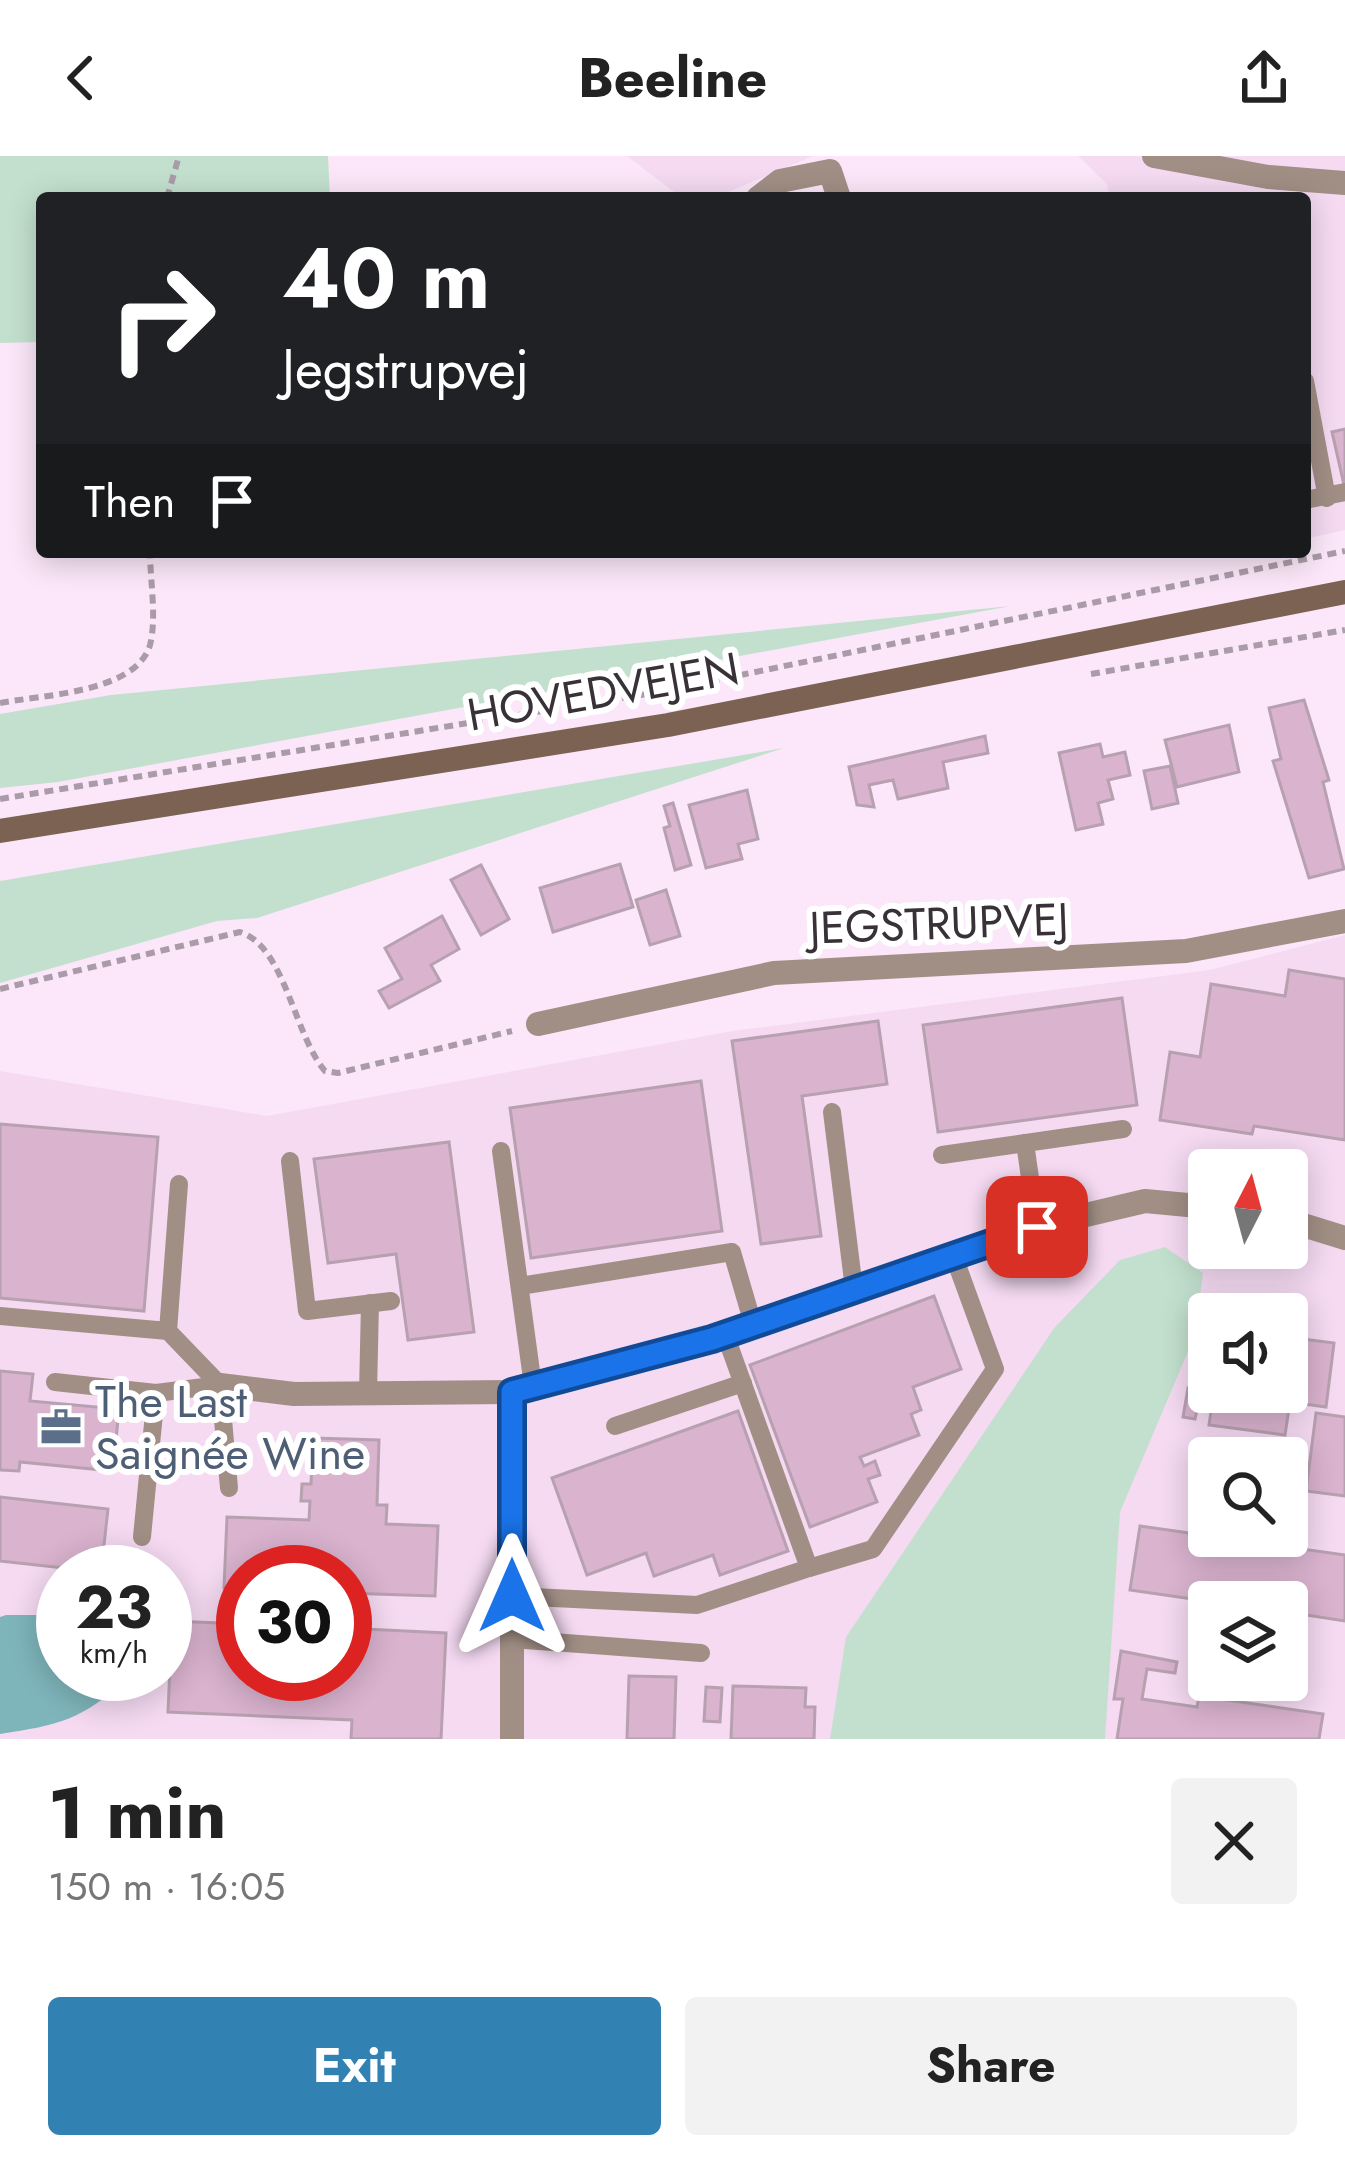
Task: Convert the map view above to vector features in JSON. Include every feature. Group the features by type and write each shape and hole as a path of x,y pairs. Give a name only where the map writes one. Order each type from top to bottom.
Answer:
{"main road":[{"name":"HOVEDVEJEN","path":"0,831 668,725 1345,592"}],"street":[{"path":"1154,156 1270,187 1345,183"},
{"path":"766,192 780,181 835,164"},
{"name":"JEGSTRUPVEJ","path":"538,1024 774,973 1186,951 1345,921"},
{"path":"220,1385 294,1394 522,1389 725,1334 1037,1227 1145,1202 1188,1205"},
{"path":"1308,1227 1345,1238"},
{"path":"512,1739 512,1596 522,1389"}],"lane":[{"path":"1311,402 1336,495"},
{"path":"832,1112 854,1288"},
{"path":"942,1155 1124,1129"},
{"path":"1025,1143 1037,1227"},
{"path":"501,1151 520,1286 522,1389"},
{"path":"290,1161 307,1311 391,1301"},
{"path":"168,1331 179,1184"},
{"path":"520,1286 732,1252 753,1324"},
{"path":"512,1596 697,1605 873,1549 995,1369 952,1254"},
{"path":"368,1393 370,1304"},
{"path":"0,1316 168,1331 220,1385 229,1488"},
{"path":"725,1334 809,1568"},
{"path":"55,1382 156,1393 220,1385"},
{"path":"615,1426 743,1383"},
{"path":"142,1537 156,1393"},
{"path":"512,1639 701,1653"}],"path":[{"path":"169,192 179,156"},
{"path":"1311,558 1345,551"},
{"path":"0,703 110,681 142,664 151,642 150,558"},
{"path":"0,799 653,693 1311,558"},
{"path":"0,989 239,932 251,936 271,958 325,1071 338,1073 538,1024"}],"shaded area":[{"path":"627,156 813,156 728,192 674,192"},
{"path":"1078,156 1345,156 1345,530 1311,538 1311,192 1108,192 1107,184"},
{"path":"1345,935 1345,1739 0,1739 0,1071 267,1116 733,1031 1210,970"}],"green space":[{"path":"0,156 328,156 330,192 36,192 36,342 0,343"},
{"path":"1011,606 58,782 0,788 0,714 111,695"},
{"path":"784,748 257,918 217,921 0,983 0,881"},
{"path":"1165,1247 1188,1263 1188,1269 1203,1273 1200,1293 1188,1293 1188,1352 1120,1512 1105,1739 830,1739 846,1637 1055,1327 1120,1260"}],"water":[{"path":"36,1615 36,1701 100,1701 68,1719 0,1734 0,1617"}],"building":[{"path":"1345,429 1345,484 1344,485 1332,432"},
{"path":"1304,700 1329,780 1323,782 1344,869 1309,878 1273,761 1281,759 1269,708"},
{"path":"1229,725 1239,772 1177,787 1165,740"},
{"path":"985,736 988,753 943,762 948,788 898,799 893,780 869,785 874,807 857,805 849,767"},
{"path":"1100,744 1103,757 1125,752 1130,775 1108,780 1113,799 1098,803 1103,824 1076,830 1059,753"},
{"path":"1170,766 1178,803 1152,809 1144,771"},
{"path":"747,790 758,839 738,844 742,859 706,868 689,805"},
{"path":"673,803 691,865 675,870 664,828 670,826 664,806"},
{"path":"620,864 633,907 553,932 540,888"},
{"path":"481,865 509,919 481,935 451,880"},
{"path":"666,890 680,936 650,945 636,900"},
{"path":"442,916 459,949 431,965 440,981 389,1008 379,991 402,979 385,948"},
{"path":"1289,970 1345,979 1345,1140 1254,1126 1252,1134 1160,1120 1170,1052 1200,1057 1211,984 1285,996"},
{"path":"1122,998 1137,1105 938,1132 923,1025"},
{"path":"878,1021 887,1084 802,1096 821,1236 761,1244 732,1041"},
{"path":"701,1081 722,1231 531,1258 510,1108"},
{"path":"0,1124 158,1137 144,1311 0,1298"},
{"path":"449,1142 474,1332 408,1340 396,1254 328,1263 314,1159"},
{"path":"934,1296 961,1369 913,1387 921,1410 911,1414 919,1435 860,1457 864,1466 875,1461 880,1475 868,1479 877,1502 810,1527 750,1365"},
{"path":"1308,1340 1334,1343 1326,1407 1308,1404"},
{"path":"0,1371 33,1374 30,1401 119,1409 113,1471 20,1462 19,1471 0,1470"},
{"path":"1188,1388 1188,1413 1196,1413 1195,1419 1183,1417"},
{"path":"738,1411 788,1551 720,1575 713,1555 654,1576 646,1553 587,1575 552,1478"},
{"path":"1211,1413 1288,1413 1285,1435 1209,1425"},
{"path":"1316,1413 1345,1417 1345,1496 1308,1491"},
{"path":"313,1438 379,1440 377,1505 387,1505 386,1524 438,1526 435,1596 372,1594 372,1545 226,1545 227,1517 309,1520 310,1501 301,1501 302,1484 311,1484"},
{"path":"0,1497 108,1509 104,1545 36,1545 36,1565 0,1561"},
{"path":"1140,1526 1188,1533 1188,1557 1308,1557 1308,1550 1345,1555 1345,1621 1308,1615 1308,1581 1188,1581 1188,1598 1130,1590"},
{"path":"192,1622 216,1623 216,1701 372,1701 372,1629 446,1633 441,1739 351,1739 352,1720 168,1712 168,1701 192,1701"},
{"path":"1121,1651 1177,1662 1175,1673 1147,1669 1142,1699 1197,1707 1198,1701 1233,1701 1323,1714 1319,1739 1117,1739 1123,1699 1114,1699"},
{"path":"629,1676 676,1677 674,1739 627,1739"},
{"path":"733,1686 806,1688 805,1707 815,1707 814,1739 731,1739"},
{"path":"706,1687 722,1688 720,1722 704,1721"}],"place":[{"name":"The Last Saignée Wine","path":"61,1427"}],"route":[{"path":"512,1596 512,1392 712,1339 1037,1227"}]}
